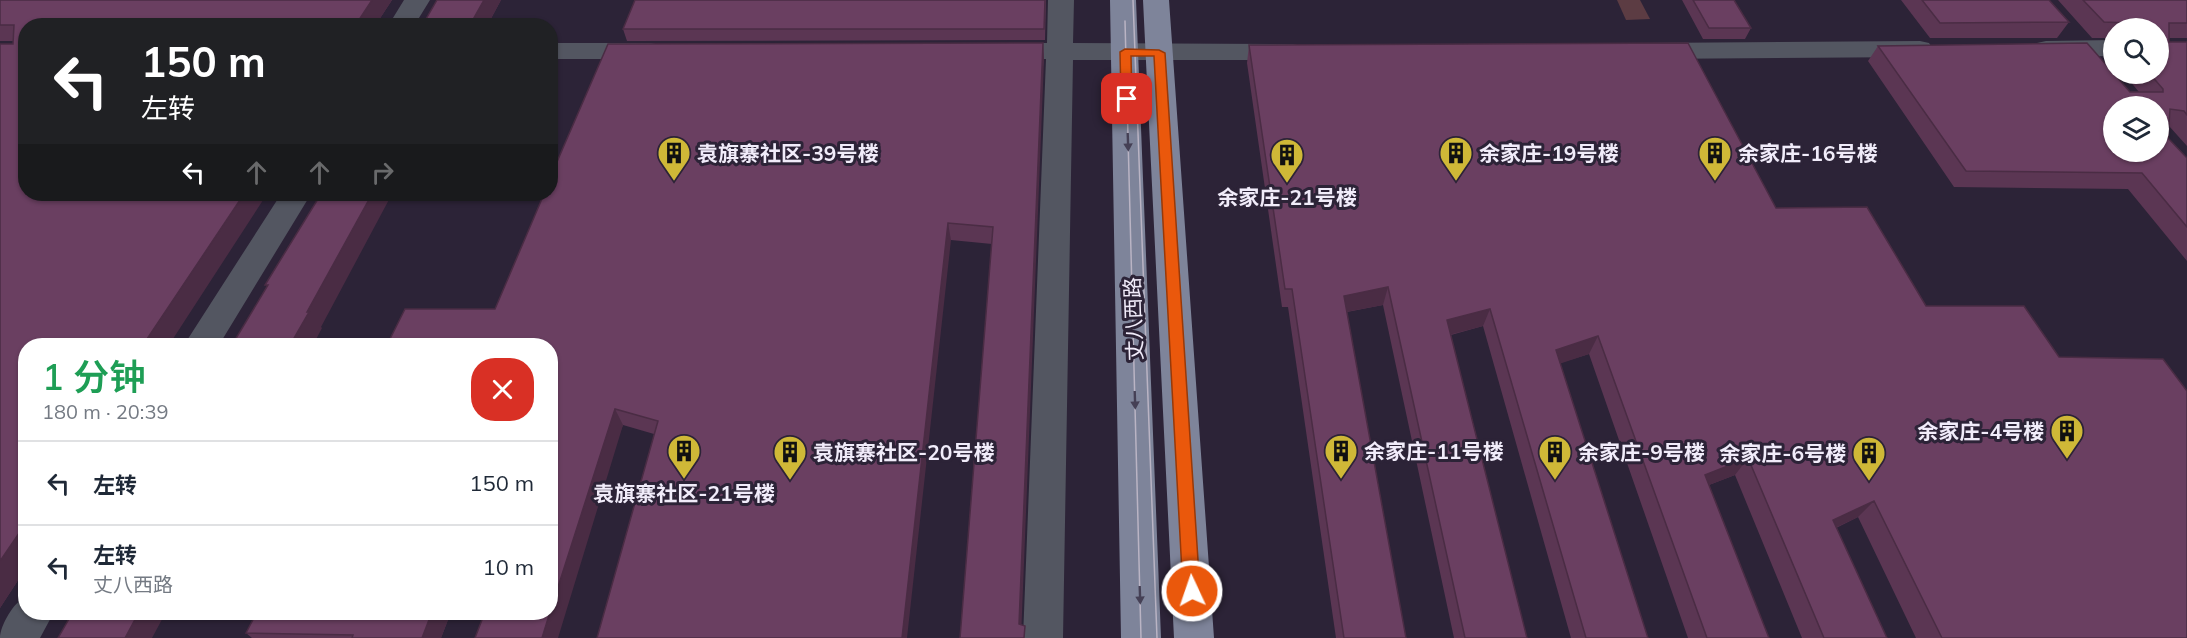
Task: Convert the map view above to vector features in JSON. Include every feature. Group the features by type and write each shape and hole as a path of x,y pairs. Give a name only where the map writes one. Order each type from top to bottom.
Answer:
{"main road":[{"name":"丈八西路","path":"1124,0 1141,638"},
{"name":"丈八西路","path":"1156,0 1194,638"}],"street":[{"path":"406,18 417,0"},
{"path":"1043,638 1061,0"},
{"path":"2062,24 2103,71"},
{"path":"2024,49 2103,48"},
{"path":"1621,51 1941,49"},
{"path":"558,51 681,51"},
{"path":"976,51 1313,52"},
{"path":"205,338 292,201"},
{"path":"18,638 29,620"}],"shaded area":[{"path":"1617,0 1640,0 1650,19 1626,20"}],"building":[{"path":"0,0 372,0 360,18 18,18 18,201 239,201 148,338 18,338 18,535 0,561 0,44 13,44 14,25 0,25"},
{"path":"437,0 484,0 474,18 427,18"},
{"path":"635,0 1045,0 1044,29 623,29"},
{"path":"1693,0 1734,0 1751,28 1709,28"},
{"path":"1922,0 2049,0 2069,22 1940,23"},
{"path":"2083,0 2187,0 2187,23 2169,23 2169,18 2103,18 2103,21"},
{"path":"2169,42 2187,42 2187,115 2184,111 2170,109 2169,124 2169,96 2103,96 2103,162 2169,162 2169,139 2187,158 2187,227 2142,173 1966,171 1878,46 2087,43 2103,61 2103,84 2123,84 2130,92 2163,92 2159,84 2169,84"},
{"path":"1043,43 1019,624 1025,626 1024,638 960,638 993,227 948,223 902,638 597,638 658,421 615,409 558,587 558,338 390,338 405,309 495,309 541,201 558,201 558,160 608,44"},
{"path":"1688,43 1776,208 1867,207 1926,306 2024,306 2059,357 2163,359 2187,391 2187,638 1942,638 1874,501 1833,520 1887,638 1824,638 1748,458 1705,475 1769,638 1707,638 1598,336 1556,350 1648,638 1586,638 1490,309 1447,320 1527,638 1465,638 1388,287 1344,296 1406,638 1344,638 1292,289 1285,289 1249,45"},
{"path":"317,201 368,201 294,338 236,338 268,285 265,285"},
{"path":"68,620 135,620 125,638 58,638"},
{"path":"253,620 429,620 422,638 352,638 353,635 246,633"},
{"path":"482,620 548,620 542,638 475,638"}],"tram line":[{"path":"1133,0 1157,638"},
{"path":"1125,21 1141,638"}],"place":[{"name":"袁旗寨社区-39号楼","path":"674,182"},
{"name":"余家庄-19号楼","path":"1456,182"},
{"name":"余家庄-16号楼","path":"1715,182"},
{"name":"余家庄-21号楼","path":"1287,184"},
{"name":"余家庄-4号楼","path":"2067,460"},
{"name":"袁旗寨社区-21号楼","path":"684,480"},
{"name":"余家庄-11号楼","path":"1341,480"},
{"name":"袁旗寨社区-20号楼","path":"790,481"},
{"name":"余家庄-9号楼","path":"1555,481"},
{"name":"余家庄-6号楼","path":"1869,482"}],"route":[{"path":"1127,99 1125,52 1159,53 1192,591"}]}
